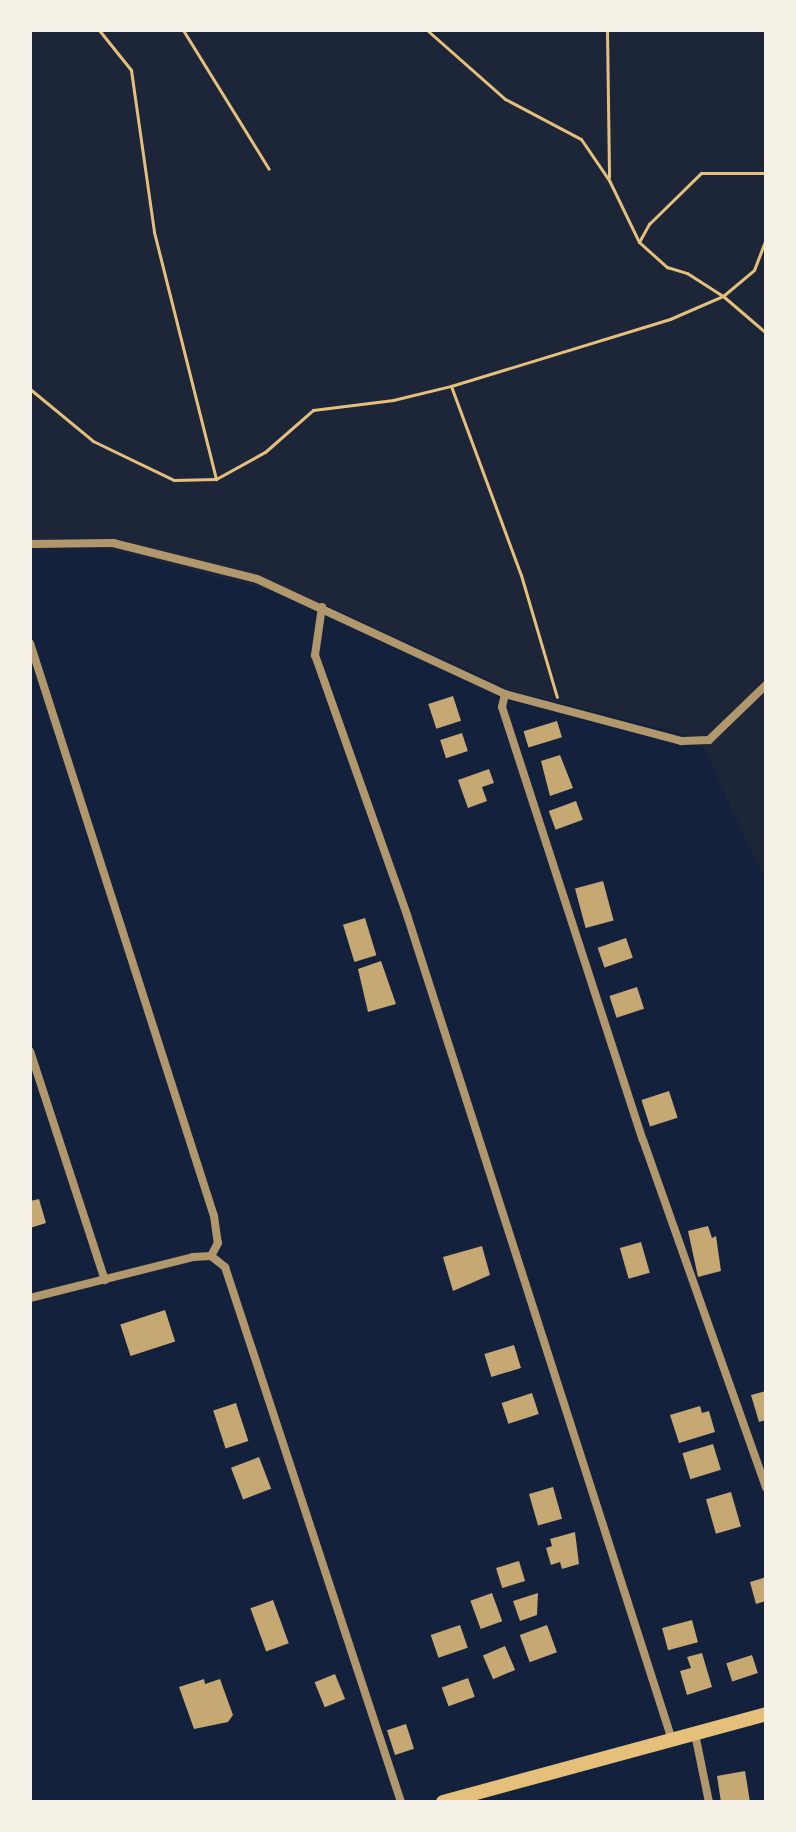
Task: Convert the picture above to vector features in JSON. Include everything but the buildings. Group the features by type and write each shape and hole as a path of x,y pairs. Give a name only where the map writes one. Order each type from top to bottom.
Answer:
{"main road":[{"path":"452,1801 766,1714"}],"street":[{"path":"30,544 113,543 257,579 505,694 559,705 669,738 704,742 766,685"},
{"path":"322,607 315,655 407,915 672,1740"},
{"path":"30,643 214,1216 218,1243 211,1256 30,1298"},
{"path":"505,694 502,707 633,1110 766,1488"},
{"path":"30,1051 105,1280"},
{"path":"211,1256 230,1278 327,1588 401,1802"},
{"path":"695,1734 709,1802"}],"path":[{"path":"99,30 131,70 154,232 216,479"},
{"path":"183,30 269,169"},
{"path":"427,30 505,99 581,139 609,180 639,242 667,267 687,273 723,296 766,333"},
{"path":"607,30 610,103 605,136 609,180"},
{"path":"658,30 711,30"},
{"path":"639,242 649,224 701,173 766,173"},
{"path":"30,389 93,441 174,480 216,479 265,452 313,410 393,400 451,386 589,347 723,296 754,270 766,239"},
{"path":"451,386 521,575 559,705"}],"shaded area":[{"path":"30,30 766,30 766,882 699,738 514,691 323,604 94,545 30,550"}]}
